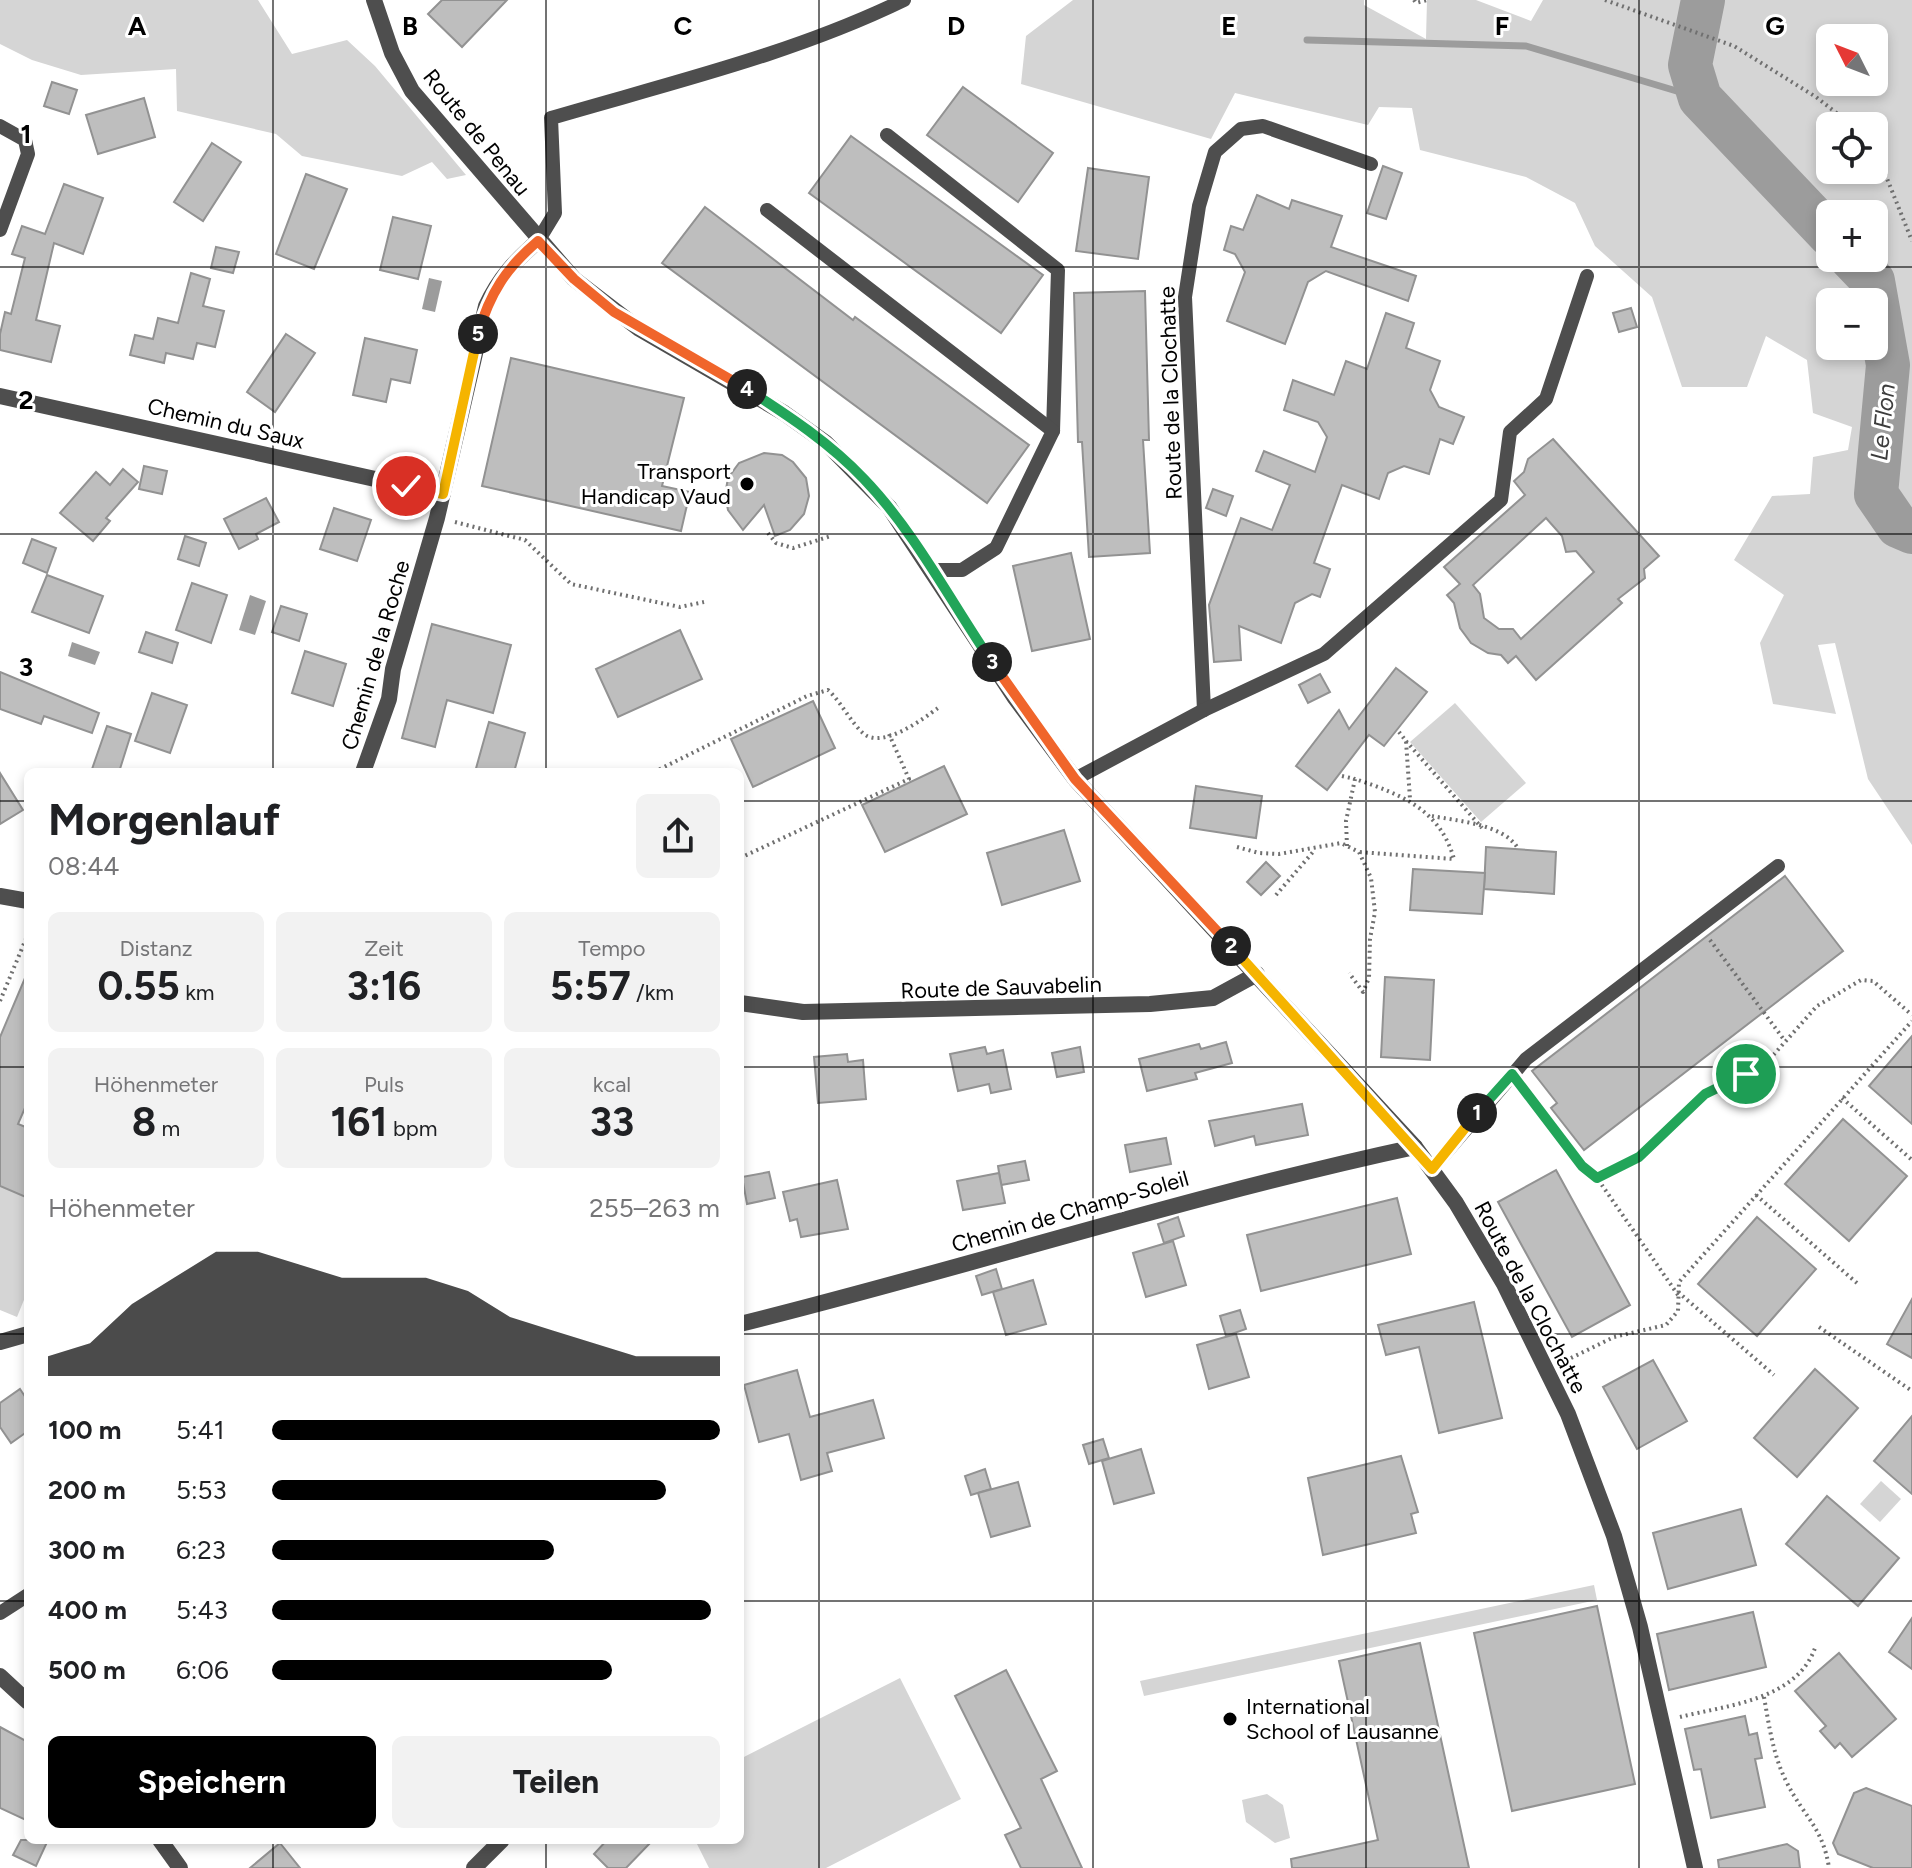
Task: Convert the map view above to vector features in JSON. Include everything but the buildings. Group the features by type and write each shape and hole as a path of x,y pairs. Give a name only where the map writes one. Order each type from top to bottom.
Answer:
{"street":[{"name":"Route de Penau","path":"374,0 392,53 412,91 538,241"},
{"name":"Chemin de la Roche","path":"364,768 389,699 393,669 437,518 486,306 512,263 538,241"},
{"name":"Route de la Clochatte","path":"538,241 574,279 614,312 764,400 826,443 889,507 1075,779 1257,974 1432,1169 1504,1284 1568,1414 1614,1536 1640,1627 1693,1868"},
{"name":"Chemin du Saux","path":"0,396 443,494"},
{"path":"0,896 24,900"},
{"name":"Route de Sauvabelin","path":"744,1004 803,1012 1150,1004 1213,998 1257,974"},
{"name":"Chemin de Champ-Soleil","path":"744,1323 871,1291 1214,1193 1415,1147"},
{"path":"0,1342 24,1335"},
{"path":"0,1676 24,1698"},
{"path":"163,1844 180,1868"},
{"path":"474,1868 498,1844"}],"lane":[{"path":"538,241 555,213 551,118 739,63 822,34 904,0"},
{"path":"0,126 25,140 28,154 0,230"},
{"name":"Route de la Clochatte","path":"1204,710 1185,297 1203,193 1215,152 1241,129 1263,126 1371,164"},
{"path":"887,135 1058,270 1053,431 996,548 962,570 930,570"},
{"path":"767,210 1053,431"},
{"path":"1075,779 1204,710 1324,654 1501,500 1510,432 1546,399 1587,276"},
{"path":"1432,1169 1526,1059 1778,866"},
{"path":"0,1613 24,1598"}],"path":[{"path":"1414,0 1427,0"},
{"path":"1605,0 1734,46 1793,82 1834,112"},
{"path":"1888,181 1912,241"},
{"path":"437,518 525,540 571,584 680,607 704,602"},
{"path":"768,533 776,543 793,548 817,540 826,541 831,536"},
{"path":"662,768 807,696 828,690 844,704 865,735 878,739 918,723 938,708"},
{"path":"1399,732 1482,828"},
{"path":"744,856 909,779 889,734"},
{"path":"1406,741 1410,799"},
{"path":"1342,776 1410,799 1432,816 1449,841 1454,869"},
{"path":"1347,846 1346,821 1355,779"},
{"path":"1432,816 1511,838 1517,847"},
{"path":"1237,847 1259,853 1314,851 1341,843 1359,852 1454,859"},
{"path":"1276,895 1314,851"},
{"path":"1349,973 1363,992 1369,978 1370,939 1375,912 1371,878 1359,852"},
{"path":"1700,926 1785,1041"},
{"path":"0,1001 24,944"},
{"path":"1571,1358 1614,1337 1666,1325 1678,1311 1679,1282 1912,1018 1873,981 1861,980 1817,1006 1768,1061 1705,1094 1639,1157 1597,1178"},
{"path":"1512,1074 1582,1166 1597,1178 1678,1294 1774,1375"},
{"path":"1842,1098 1912,1160"},
{"path":"1756,1195 1858,1284"},
{"path":"1819,1327 1912,1391"},
{"path":"1659,1723 1764,1697 1783,1687 1811,1660 1816,1645"},
{"path":"1764,1697 1784,1777 1798,1804 1825,1840 1829,1868"}],"shaded area":[{"path":"0,0 258,0 292,54 347,40 375,66 466,175 447,179 432,162 402,176 302,156 276,134 177,111 176,69 81,75 32,60 0,44"},
{"path":"1073,0 1364,0 1364,5 1426,39 1427,0 1476,0 1531,21 1543,0 1912,0 1912,845 1868,779 1835,643 1818,645 1836,714 1773,704 1760,643 1784,595 1734,560 1772,496 1810,494 1813,457 1848,450 1852,427 1813,413 1807,360 1766,336 1747,387 1682,387 1652,297 1595,246 1575,203 1526,177 1420,150 1412,108 1379,107 1368,125 1235,93 1211,139 1021,84 1026,36"},
{"path":"429,278 442,281 435,312 422,309"},
{"path":"250,595 266,601 255,635 239,630"},
{"path":"72,642 100,652 95,665 68,656"},
{"path":"1455,703 1526,783 1481,822 1410,742"},
{"path":"0,1186 24,1196 24,1300 17,1317 0,1310"},
{"path":"1881,1481 1901,1499 1880,1522 1860,1504"},
{"path":"1594,1585 1597,1600 1144,1696 1140,1681"},
{"path":"900,1678 961,1799 826,1868 709,1868 697,1844 744,1844 744,1757"},
{"path":"1267,1794 1283,1805 1290,1838 1275,1843 1246,1822 1242,1800"}],"waterway":[{"name":"Le Flon","path":"1703,0 1690,65 1700,98 1816,220"},
{"path":"1307,40 1526,46 1700,98"},
{"name":"Le Flon","path":"1864,272 1873,281 1888,365 1876,494 1898,526 1912,532"}],"place":[{"name":"Transport Handicap Vaud","path":"747,484"},
{"name":"International School of Lausanne","path":"1230,1719"}],"route":[{"path":"406,486 443,494 486,306 496,284 512,263 538,241 574,279 614,312 784,413 826,443 864,479 889,507 1015,698 1075,779 1257,974 1432,1169 1512,1074 1582,1166 1597,1178 1639,1157 1705,1094 1746,1074"}]}
